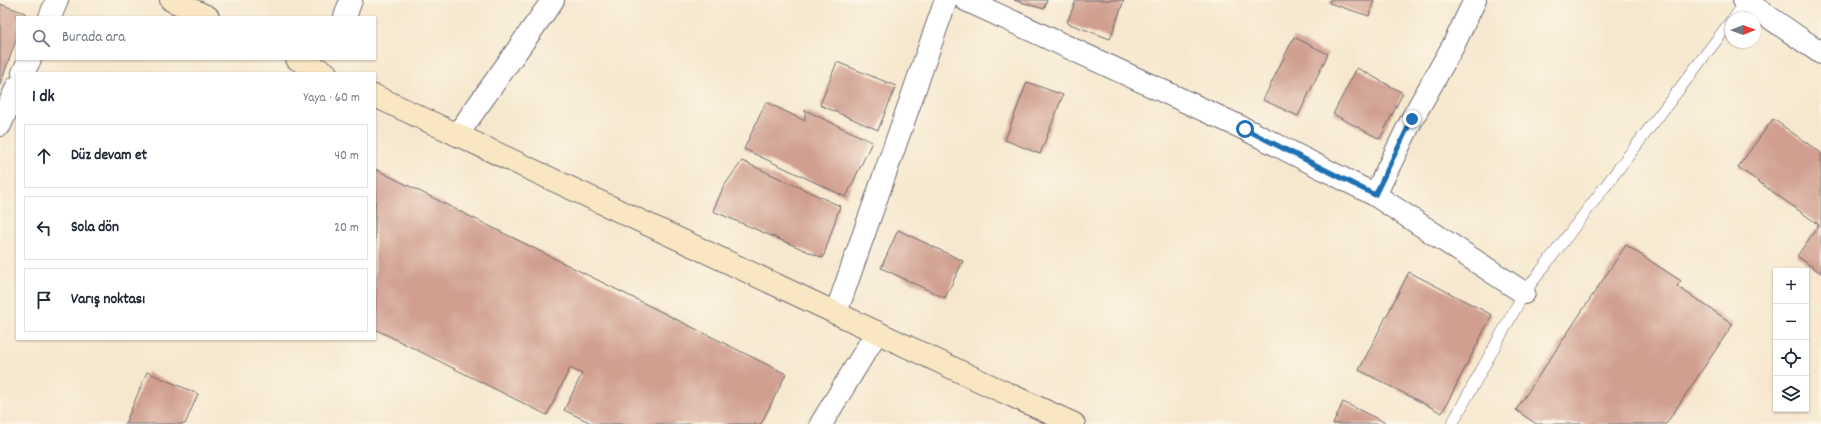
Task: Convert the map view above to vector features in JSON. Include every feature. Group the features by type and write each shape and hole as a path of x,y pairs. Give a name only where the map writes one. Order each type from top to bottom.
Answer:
{"street":[{"path":"50,16 58,0"},
{"path":"171,0 206,16"},
{"path":"345,16 351,0"},
{"path":"457,135 553,0"},
{"path":"836,313 946,0"},
{"path":"966,0 1245,129 1375,195 1524,293"},
{"path":"1375,195 1412,119 1453,46 1475,0"},
{"path":"1741,7 1821,53"},
{"path":"24,72 30,60"},
{"path":"300,60 326,68"},
{"path":"0,125 16,89"},
{"path":"376,96 1074,424"},
{"path":"821,424 877,332"}],"lane":[{"path":"1452,424 1524,293 1725,29"}],"building":[{"path":"1014,0 1047,0 1044,9"},
{"path":"1076,0 1124,0 1110,39 1067,23"},
{"path":"1330,0 1374,0 1369,16 1329,3"},
{"path":"0,4 25,13 24,16 16,16 16,40 0,85"},
{"path":"1294,37 1328,54 1298,116 1263,100"},
{"path":"837,62 896,86 878,130 820,105"},
{"path":"1357,68 1403,93 1380,139 1333,114"},
{"path":"1027,82 1063,95 1040,154 1005,140"},
{"path":"766,102 805,121 805,110 872,142 846,197 744,149"},
{"path":"1773,119 1821,153 1821,273 1797,256 1819,225 1738,167"},
{"path":"742,161 840,206 823,258 713,211 724,186"},
{"path":"376,169 786,374 761,424 593,424 564,410 582,374 570,368 547,415 376,330"},
{"path":"898,230 963,261 945,298 881,268"},
{"path":"1626,245 1681,281 1677,286 1733,324 1666,424 1536,424 1516,410"},
{"path":"1409,272 1492,315 1442,413 1359,370"},
{"path":"147,372 198,394 185,424 125,424"},
{"path":"1343,402 1388,424 1333,424"}],"route":[{"path":"1245,129 1375,195 1412,119"}]}
